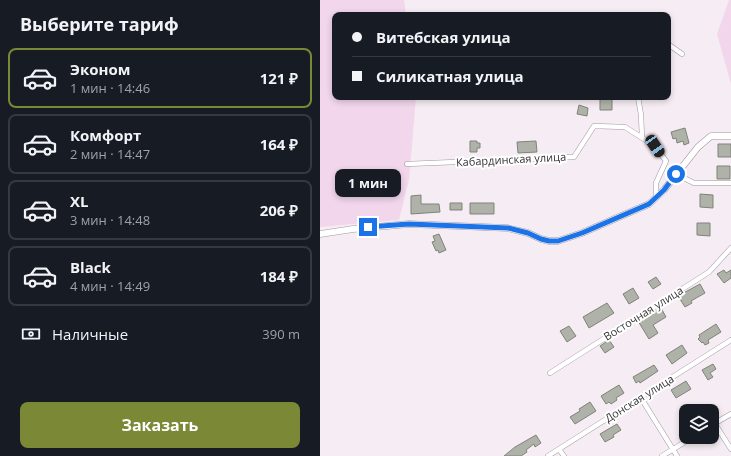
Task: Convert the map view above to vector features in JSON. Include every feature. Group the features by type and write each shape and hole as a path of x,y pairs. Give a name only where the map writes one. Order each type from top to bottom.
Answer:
{"street":[{"path":"671,46 682,54"},
{"path":"638,100 642,137"},
{"name":"Кабардинская улица","path":"407,164 574,157 594,126 625,127 655,146 666,161 656,183 656,197"},
{"path":"320,234 353,228 409,224 508,228 523,231 541,239 558,241 582,233 649,204 698,147 711,136 731,136"},
{"path":"676,174 694,183 731,183"},
{"name":"Восточная улица","path":"550,373 709,272 731,248"},
{"name":"Донская улица","path":"548,456 731,340"},
{"path":"641,398 677,456"},
{"path":"719,421 731,414"},
{"path":"719,432 731,449"},
{"path":"662,456 681,444"},
{"path":"559,449 564,456"}],"shaded area":[{"path":"320,0 404,0 406,12 332,12 332,100 416,100 409,180 399,220 320,227"},
{"path":"729,0 731,0 731,84 717,34"}],"building":[{"path":"600,100 612,100 612,110 600,110"},
{"path":"579,105 588,108 587,116 577,114"},
{"path":"685,128 689,143 684,145 683,141 677,143 676,138 673,139 671,132"},
{"path":"470,141 477,141 477,143 480,143 480,148 477,148 477,152 470,152"},
{"path":"536,141 537,152 518,153 517,142"},
{"path":"718,144 731,144 731,157 718,157"},
{"path":"717,166 730,166 730,179 717,179"},
{"path":"700,194 713,195 713,208 700,207"},
{"path":"421,195 421,204 439,204 440,212 411,214 411,196"},
{"path":"450,203 462,203 462,210 450,210"},
{"path":"470,203 494,203 494,214 470,214"},
{"path":"697,223 710,223 710,236 697,235"},
{"path":"439,234 446,250 439,253 438,250 436,251 432,242 435,241 433,236"},
{"path":"724,270 726,273 731,270 731,278 724,283 717,274"},
{"path":"656,277 661,284 653,289 648,282"},
{"path":"700,284 705,293 691,301 692,303 685,307 678,296"},
{"path":"633,288 639,298 629,304 623,294"},
{"path":"607,303 614,313 589,328 583,317"},
{"path":"661,308 666,317 653,325 658,333 649,339 638,321"},
{"path":"716,324 721,332 708,340 709,343 705,345 698,339 700,337 699,335"},
{"path":"569,326 576,336 567,342 560,331"},
{"path":"609,340 614,347 605,353 600,346"},
{"path":"682,345 687,353 672,364 666,355"},
{"path":"713,364 716,369 710,373 713,377 708,380 702,370"},
{"path":"654,365 658,371 640,383 639,381 636,383 633,377"},
{"path":"686,381 691,389 676,398 671,390"},
{"path":"619,385 624,393 616,398 617,400 611,404 609,402 606,404 601,396"},
{"path":"590,402 596,411 575,424 570,417"},
{"path":"617,424 621,430 613,435 614,437 605,442 600,434"},
{"path":"536,435 541,443 535,447 534,444 521,456 504,456 515,447"}],"route":[{"path":"368,227 409,224 508,228 528,233 541,239 558,241 582,233 649,204 664,190 676,174"}]}
